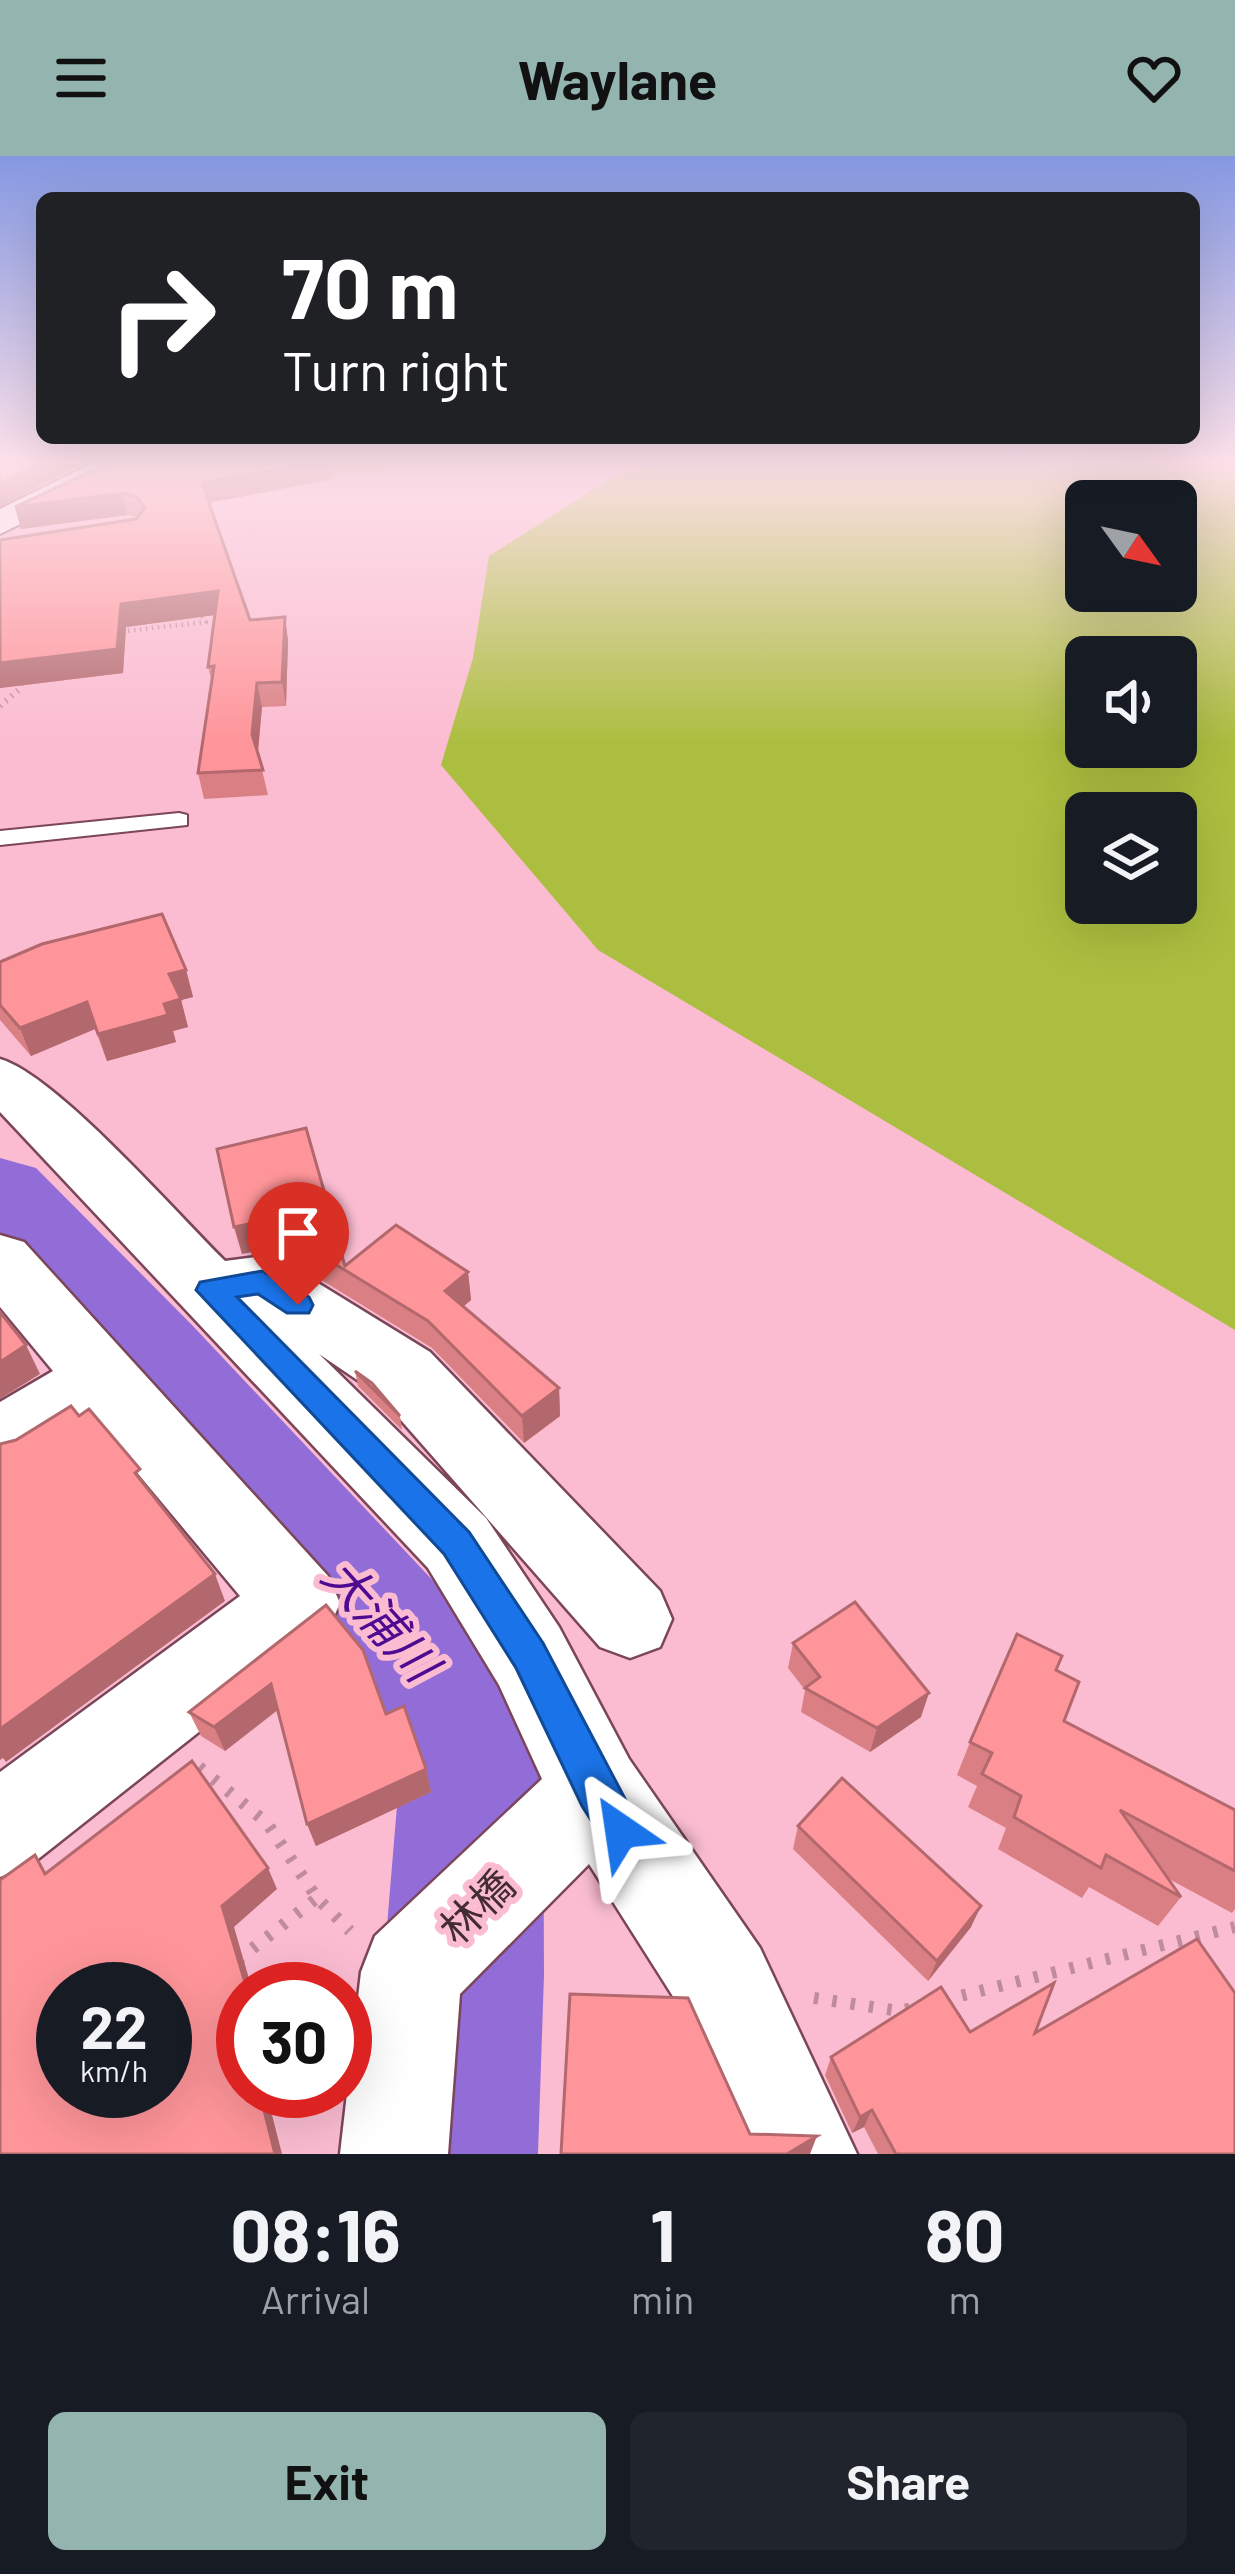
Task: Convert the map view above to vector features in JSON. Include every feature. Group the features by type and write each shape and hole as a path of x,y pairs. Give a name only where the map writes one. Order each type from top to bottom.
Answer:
{"street":[{"path":"0,1079 48,1121 457,1543 530,1656 596,1792 724,1984 803,2154"},
{"path":"0,1260 298,1603 0,1830"},
{"path":"211,1290 262,1282 404,1373 630,1619"},
{"path":"0,1441 104,1377"},
{"name":"林橋","path":"411,1972 596,1792"},
{"path":"394,2154 411,1972"}],"lane":[{"path":"0,838 179,820"}],"path":[{"path":"116,632 206,622 196,609"},
{"path":"0,706 21,688 21,665"},
{"path":"142,1721 267,1823 317,1898 358,1940 411,1972"},
{"path":"235,1962 317,1898"},
{"path":"724,1984 899,2011 1235,1927"}],"green space":[{"path":"489,557 1065,557 1065,612 1197,612 1197,557 1235,557 1235,1330 598,950 441,765 473,658"}],"building":[{"path":"0,557 228,557 250,620 285,617 282,682 257,683 252,734 263,770 198,773 214,666 208,667 218,591 121,604 117,649 0,663"},
{"path":"162,914 186,970 169,974 181,999 164,1004 168,1015 98,1034 87,1002 20,1028 0,1005 0,962 42,944"},
{"path":"306,1128 329,1208 234,1227 217,1149"},
{"path":"396,1225 468,1272 445,1291 559,1388 522,1416 428,1321 317,1253 337,1239 345,1266"},
{"path":"0,1312 26,1345 0,1362"},
{"path":"355,1371 372,1383 400,1416"},
{"path":"71,1406 79,1416 89,1409 140,1469 135,1473 215,1574 0,1729 0,1444 16,1440"},
{"path":"855,1602 929,1693 877,1728 805,1688 820,1677 793,1643"},
{"path":"326,1605 363,1650 386,1714 404,1706 426,1769 307,1824 271,1684 214,1727 189,1712"},
{"path":"1017,1634 1062,1656 1056,1670 1079,1682 1064,1721 1235,1810 1235,1871 1120,1810 1181,1897 1106,1855 1101,1868 1014,1817 1021,1796 982,1774 992,1753 970,1742"},
{"path":"192,1761 268,1868 222,1906 239,1962 216,1962 216,2118 266,2118 275,2154 0,2154 0,1880 35,1855 45,1874"},
{"path":"842,1778 981,1906 937,1961 798,1826"},
{"path":"1197,1939 1235,1993 1235,2154 896,2154 872,2110 860,2117 831,2057 941,1987 970,2032 1054,1983 1035,2033"},
{"path":"570,1994 688,1998 750,2134 817,2136 787,2154 561,2154"}],"waterway":[{"name":"大浦川","path":"0,1194 152,1357 473,1724 465,1975 453,2154"}],"route":[{"path":"298,1305 262,1282 211,1290 457,1543 530,1656 596,1792 621,1831"}]}
